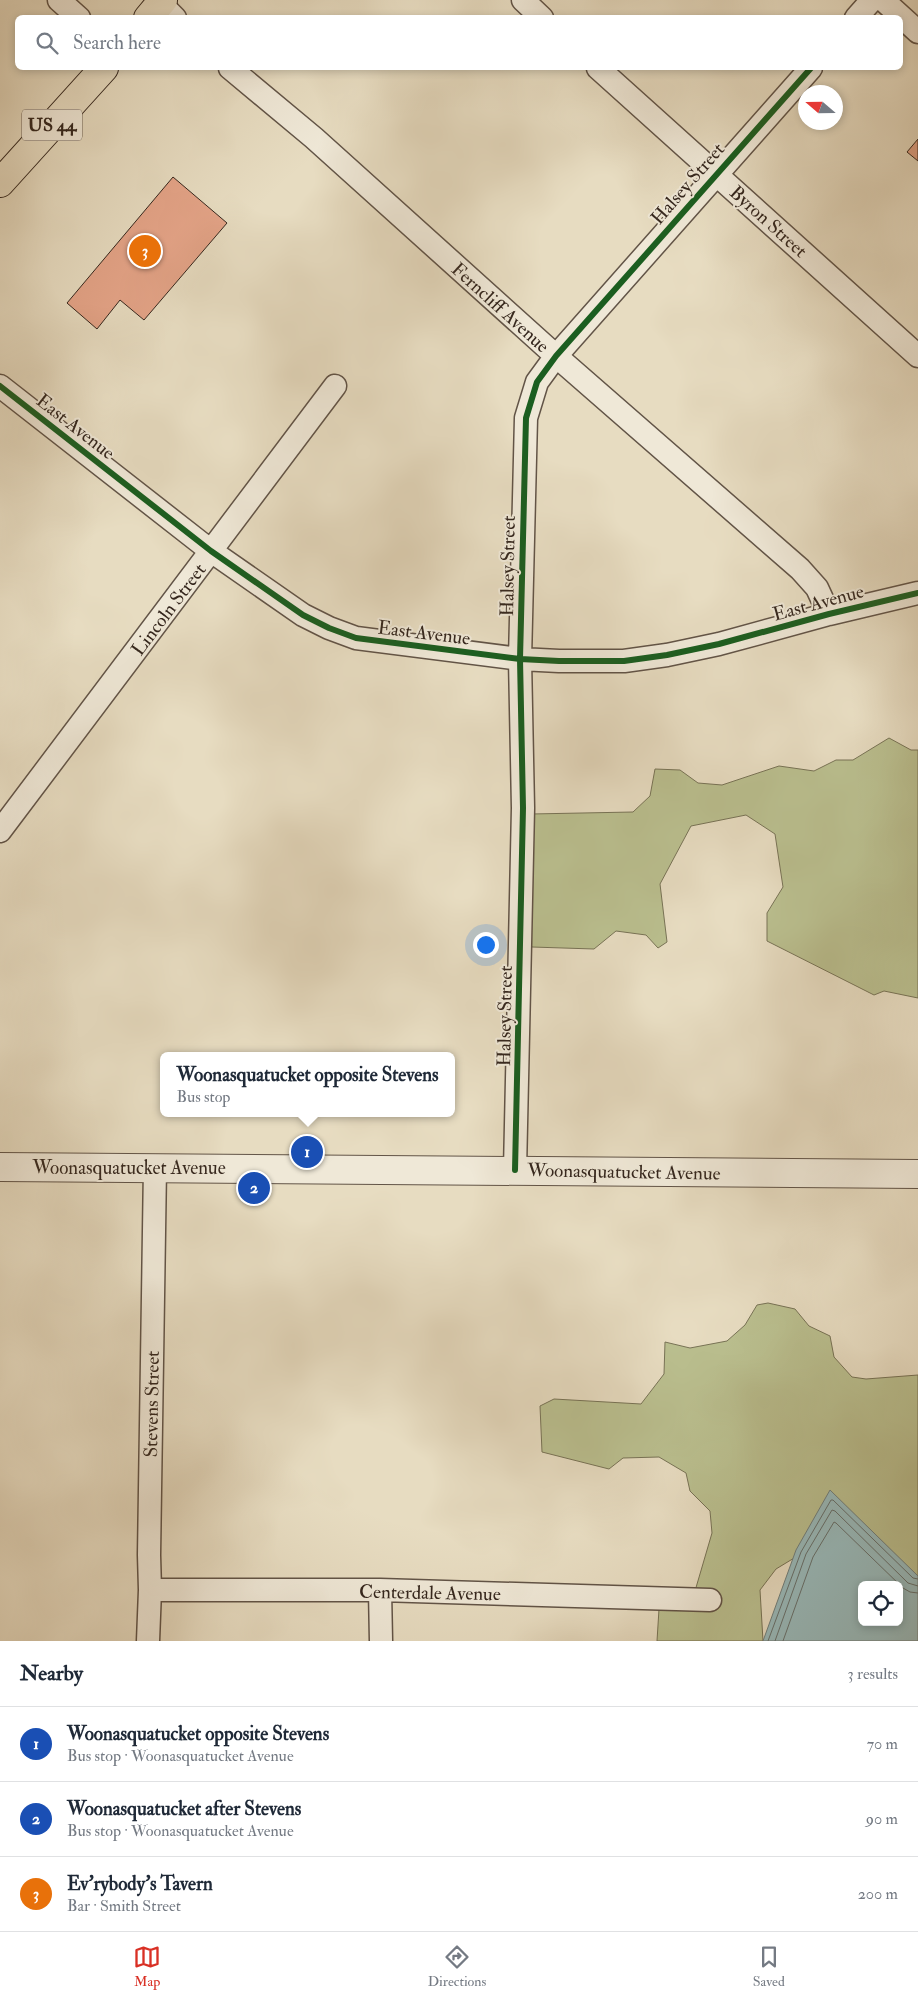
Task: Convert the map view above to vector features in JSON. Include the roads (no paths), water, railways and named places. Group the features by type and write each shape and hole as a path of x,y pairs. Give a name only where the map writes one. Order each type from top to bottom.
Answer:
{"main road":[{"name":"US 44","path":"0,183 102,70"}],"street":[{"path":"59,0 76,15"},
{"path":"523,0 539,15"},
{"path":"859,15 872,0"},
{"path":"883,0 899,15"},
{"path":"903,18 918,32"},
{"name":"Ferncliff Avenue","path":"232,70 321,145 556,356 800,569 817,588 829,614"},
{"name":"Byron Street","path":"600,70 918,356"},
{"name":"Halsey Street","path":"515,1170 523,808 520,659 526,418 537,382 556,356 716,173 809,70"},
{"name":"East Avenue","path":"0,386 211,551 303,615 328,628 356,638 520,659 624,661 668,655 718,644 829,614 918,593"},
{"name":"Lincoln Street","path":"0,831 335,386"},
{"name":"Woonasquatucket Avenue","path":"0,1167 918,1174"},
{"name":"Stevens Street","path":"148,1641 155,1167"},
{"name":"Centerdale Avenue","path":"150,1590 380,1590 710,1600"},
{"path":"380,1590 381,1641"}],"water":[{"path":"830,1490 918,1576 918,1641 763,1641 796,1550"}],"place":[{"name":"Ev'rybody's Tavern","path":"145,251"},
{"name":"Woonasquatucket opposite Stevens","path":"307,1152"},
{"name":"Woonasquatucket after Stevens","path":"254,1188"}]}
